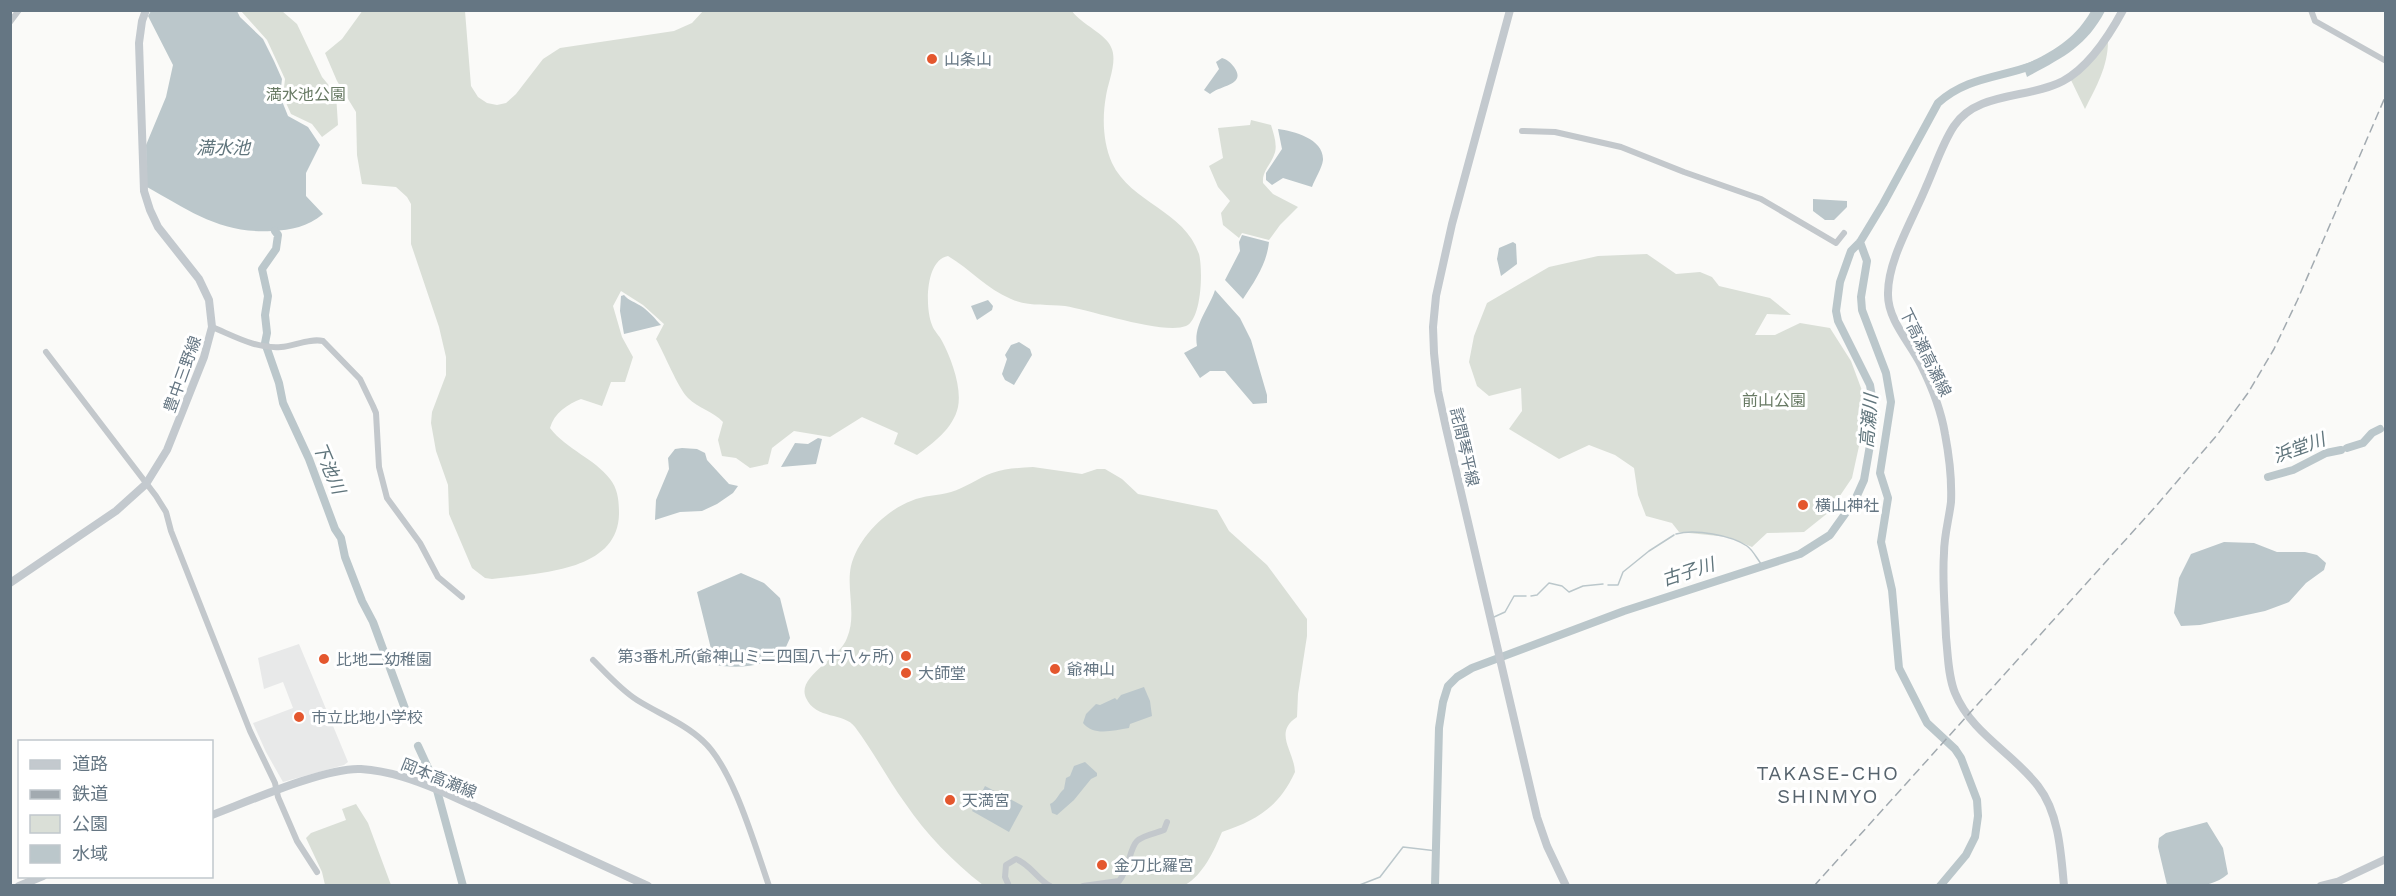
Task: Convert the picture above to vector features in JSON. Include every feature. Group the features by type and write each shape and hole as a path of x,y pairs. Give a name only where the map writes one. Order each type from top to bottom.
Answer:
{"main road":[{"name":"豊中三野線","path":"10,583 117,511 146,484 167,450 204,357 212,327 211,308 206,291 158,226 144,191 139,43 146,10"},
{"name":"詫間琴平線","path":"1510,10 1480,113 1442,264 1433,327 1438,391 1537,817 1547,846 1566,885"},
{"name":"下高瀬高瀬線","path":"2064,885 2056,825 2040,787 1974,725 1954,691 1949,671 1944,603 1944,554 1951,500 1946,438 1937,403 1922,367 1889,306 1889,281 1895,259 1944,144 1960,118 1983,103 2045,89 2066,80 2098,48 2123,10"},
{"name":"岡本高瀬線","path":"213,815 327,775 359,769 389,772 438,790 648,885"},
{"path":"2321,885 2337,882 2385,860"},
{"path":"19,885 38,878"}],"street":[{"path":"10,22 19,10"},
{"path":"2311,10 2315,21 2385,61"},
{"path":"1522,131 1555,132 1621,147 1761,200 1836,243 1844,233"},
{"path":"212,327 263,347 283,347 316,339 323,341 360,379 376,413 379,467 387,498 420,543 438,577 462,597"},
{"path":"46,352 166,512 171,531 250,731 297,841 317,872"},
{"path":"593,660 636,699 683,726 704,741 716,755 726,772 769,885"},
{"path":"1083,885 1119,881 1126,872 1131,852 1137,841 1164,830 1167,822"},
{"path":"1009,885 1005,878 1006,865 1016,859 1023,862 1050,885"}],"shaded area":[{"name":"市立比地小学校","path":"299,644 348,762 283,782 253,723 293,708 283,682 264,689 258,658"}],"green space":[{"path":"363,10 465,11 471,86 478,97 487,103 497,105 506,103 516,94 543,59 560,48 674,31 692,23 703,11 1072,11 1108,42 1113,53 1104,113 1105,139 1112,163 1132,188 1182,227 1192,239 1199,254 1201,282 1195,314 1186,326 1176,328 1145,325 1065,306 1024,303 994,290 948,256 940,259 935,266 931,275 928,297 932,325 949,356 955,373 959,399 952,422 942,435 917,455 894,444 898,433 862,417 830,437 794,431 772,448 768,464 750,468 736,458 722,456 718,440 723,422 692,402 680,387 656,339 664,324 643,305 621,291 613,306 622,337 633,357 625,382 611,382 602,406 581,399 571,404 558,414 550,428 564,442 596,465 613,483 618,495 619,509 615,533 605,548 590,559 571,566 530,575 485,578 472,568 449,514 448,485 436,451 431,423 432,412 446,375 446,357 439,327 411,244 411,204 396,187 362,184 357,155 356,112 337,81 325,53 342,39"},
{"name":"満水池公園","path":"241,11 282,11 297,24 322,77 336,94 338,125 322,137 312,124 291,114 283,96 285,79 267,40"},
{"path":"2108,41 2104,68 2085,109 2070,78"},
{"path":"1251,120 1271,125 1275,140 1275,152 1265,172 1263,183 1273,194 1298,207 1269,240 1242,233 1239,238 1223,225 1221,213 1230,201 1218,187 1209,166 1223,158 1218,128 1250,125"},
{"name":"前山公園","path":"1647,254 1676,274 1700,272 1712,277 1719,286 1770,298 1791,315 1767,314 1755,335 1775,335 1800,323 1830,328 1851,361 1864,396 1861,437 1852,478 1829,512 1804,532 1767,533 1752,547 1728,537 1679,532 1672,523 1646,516 1638,495 1634,468 1615,455 1589,445 1559,459 1509,429 1522,411 1521,388 1489,396 1477,386 1469,362 1474,336 1487,303 1549,267 1598,256"},
{"name":"爺神山","path":"1033,467 1082,474 1105,469 1122,479 1138,494 1217,510 1229,531 1267,565 1307,619 1297,717 1286,729 1295,772 1282,794 1266,811 1222,832 1203,869 1185,885 983,885 961,867 922,826 898,794 855,727 844,719 816,710 806,698 807,682 836,654 847,638 851,620 851,566 860,545 874,527 892,511 916,499 956,490 997,471"},
{"path":"356,804 368,823 391,885 325,885 322,872 306,838 311,833 346,820 342,809"}],"water":[{"name":"満水池","path":"151,11 237,11 240,17 263,39 282,79 280,96 288,116 308,127 320,145 306,173 306,196 323,214 305,225 286,230 237,229 221,225 192,212 147,187 146,145 166,97 173,65 148,16"},
{"path":"2091,11 2105,11 2090,34 2062,57 2027,77 2023,65 2044,55 2071,37"},
{"path":"1222,58 1234,67 1237,78 1231,84 1210,94 1204,90 1219,69 1216,62"},
{"path":"1278,129 1307,137 1319,147 1323,160 1312,187 1283,178 1272,185 1266,180 1266,173 1282,149"},
{"path":"1813,199 1847,201 1847,207 1834,220 1825,220 1813,211"},
{"path":"1242,235 1269,242 1263,265 1243,299 1225,280 1240,251 1239,242"},
{"path":"1513,242 1516,244 1517,264 1501,276 1497,259 1499,248"},
{"path":"1215,290 1240,318 1251,340 1267,395 1267,403 1253,404 1225,371 1210,371 1200,378 1184,353 1197,346 1199,324"},
{"path":"624,295 644,308 661,325 624,334 620,311 621,296"},
{"path":"988,300 993,306 992,310 977,320 971,306"},
{"path":"1019,342 1030,349 1032,355 1014,385 1005,380 1002,374 1007,359 1005,355 1011,345"},
{"path":"818,438 822,439 816,464 781,467 795,443 808,444"},
{"path":"675,449 697,449 705,453 707,460 729,484 738,486 733,493 702,511 680,512 655,520 656,500 669,469 668,458"},
{"path":"2224,542 2254,543 2277,552 2305,552 2317,555 2326,563 2324,570 2306,583 2289,602 2265,611 2200,625 2181,626 2174,613 2179,578 2191,554"},
{"path":"741,573 764,583 780,598 790,638 782,656 774,659 741,667 715,665 697,592"},
{"path":"1144,687 1150,701 1152,716 1130,724 1129,728 1111,731 1093,730 1083,723 1086,714 1096,704 1100,705 1115,698 1117,700 1121,695"},
{"path":"1085,762 1097,773 1097,776 1091,779 1074,800 1057,815 1052,813 1050,804 1064,789 1066,778 1070,776 1074,766"},
{"path":"985,786 1023,806 1009,832 972,811"},
{"path":"2207,822 2223,848 2228,874 2207,884 2167,885 2158,847 2159,838 2166,833"}],"waterway":[{"name":"古子川","path":"1435,886 1439,728 1448,686 1457,677 1472,668 1624,611 1800,554 1830,535 1855,500 1864,480 1875,416 1870,385 1838,321 1836,311 1840,282 1851,251 1860,242 1883,204 1938,103 1949,94 1972,83 2034,65"},
{"name":"下池川","path":"275,231 278,235 276,249 262,269 268,296 265,343 279,383 283,403 309,459 335,529 341,538 345,557 373,622 407,714"},
{"name":"高瀬川","path":"1860,242 1867,261 1861,297 1862,310 1886,373 1891,402 1880,473 1888,498 1881,542 1892,590 1899,668 1927,723 1955,749 1961,758 1977,800 1978,816 1975,837 1966,855 1940,886"},
{"name":"浜堂川","path":"2347,448 2363,443 2372,433 2380,429"},
{"name":"浜堂川","path":"2268,477 2293,470 2326,453 2341,450"},
{"path":"1676,534 1703,533 1732,539 1749,548 1762,565"},
{"path":"1608,585 1618,585 1623,572 1674,535"},
{"path":"1531,596 1537,595 1549,583 1562,586 1569,592 1583,586 1603,584"},
{"path":"1494,617 1505,612 1514,596 1526,596"},
{"name":"下池川","path":"418,746 435,783 463,886"},
{"path":"1357,886 1380,877 1403,847 1437,851"}],"railway":[{"path":"1814,886 2156,506 2217,435 2248,393 2274,349 2297,301 2386,95"}],"place":[{"name":"山条山","path":"932,59"},
{"name":"横山神社","path":"1803,505"},
{"name":"第3番札所(爺神山ミニ四国八十八ヶ所)","path":"906,656"},
{"name":"比地二幼稚園","path":"324,659"},
{"name":"爺神山","path":"1055,669"},
{"name":"大師堂","path":"906,673"},
{"name":"市立比地小学校","path":"299,717"},
{"name":"天満宮","path":"950,800"},
{"name":"金刀比羅宮","path":"1102,865"}],"district":[{"name":"TAKASE-CHO SHINMYO","path":"1828,784"}]}
